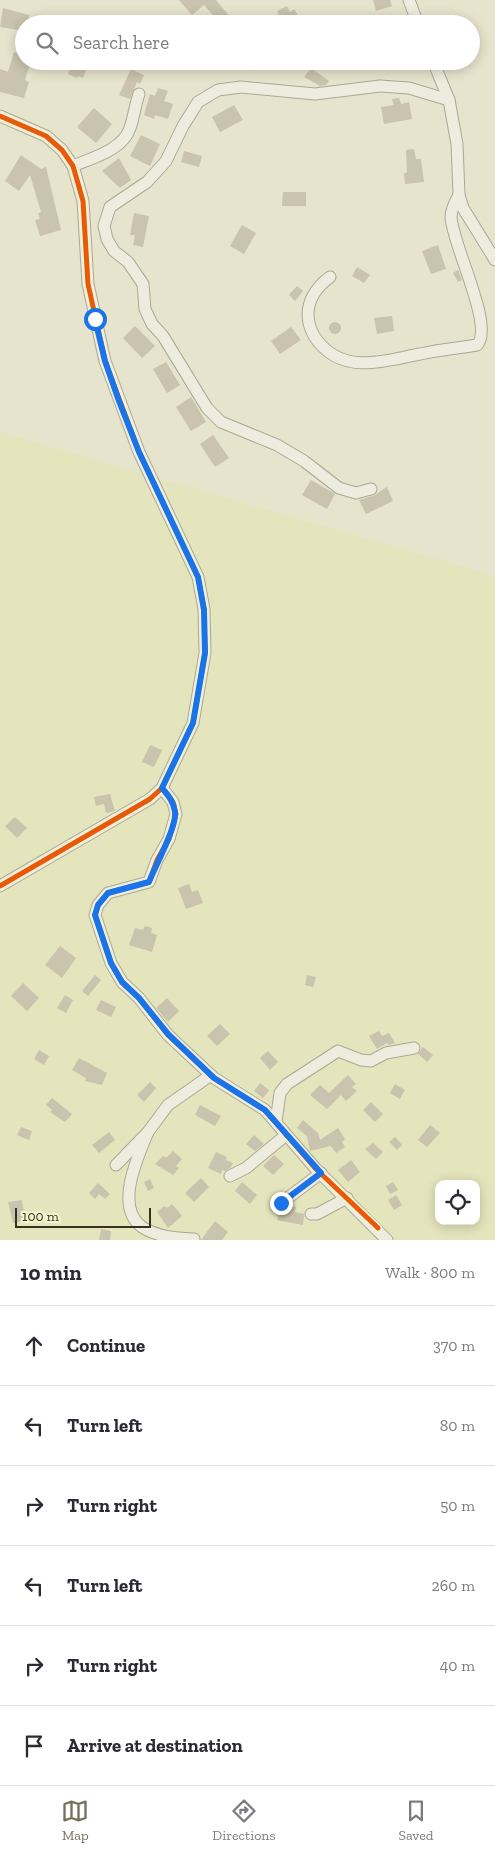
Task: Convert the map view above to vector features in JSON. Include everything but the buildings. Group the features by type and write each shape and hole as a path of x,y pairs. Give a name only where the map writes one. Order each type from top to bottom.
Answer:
{"street":[{"path":"409,0 415,15"},
{"path":"436,70 448,100 457,144 459,196 463,208 495,260"},
{"path":"371,490 356,493 339,488 304,461 277,446 221,422 207,408 168,343 152,324 145,308 143,284 128,262 114,251 107,239 104,226 110,207 147,182 166,161 183,126 198,102 218,90 241,87 315,94 380,86 408,88 448,100"},
{"path":"73,166 100,155 120,143 130,130 139,94"},
{"path":"0,116 46,136 62,150 73,166 83,201 88,284 105,361 139,452 198,577 204,610 205,653 193,723 162,788 150,799 0,886"},
{"path":"330,277 321,284 312,296 308,310 309,323 315,339 327,351 342,360 359,363 378,363 477,345 485,336 485,321 451,216 459,196"},
{"path":"162,788 173,802 176,814 169,839 157,860 149,882 108,893 98,905 95,915 111,963 122,982 139,998 168,1034 211,1075 265,1110 378,1234 387,1240"},
{"path":"276,1122 280,1093 287,1084 338,1051 361,1060 370,1061 386,1053 414,1048"},
{"path":"116,1165 148,1132 168,1105 211,1075"},
{"path":"148,1132 135,1164 128,1200 132,1214 141,1226 161,1236 194,1239"},
{"path":"230,1176 246,1168 286,1135"},
{"path":"281,1203 321,1173"},
{"path":"311,1214 318,1214 347,1198"}],"green space":[{"path":"0,432 495,576 495,1240 0,1240"}],"cycle path":[{"path":"0,116 46,136 62,150 73,166 83,201 88,284 105,361 139,452 198,577 204,609 205,653 193,723 162,788 150,799 0,886"},
{"path":"162,788 173,802 176,814 169,839 157,860 149,882 108,893 98,905 95,915 111,963 122,982 139,998 168,1035 214,1078 265,1110 316,1169 378,1228"}],"route":[{"path":"95,319 105,361 139,452 181,537 198,577 204,610 205,653 193,723 182,742 162,788 173,802 176,814 169,839 157,860 149,882 108,893 98,905 95,915 111,963 122,982 139,998 168,1034 214,1078 265,1110 321,1173 281,1203"}]}
